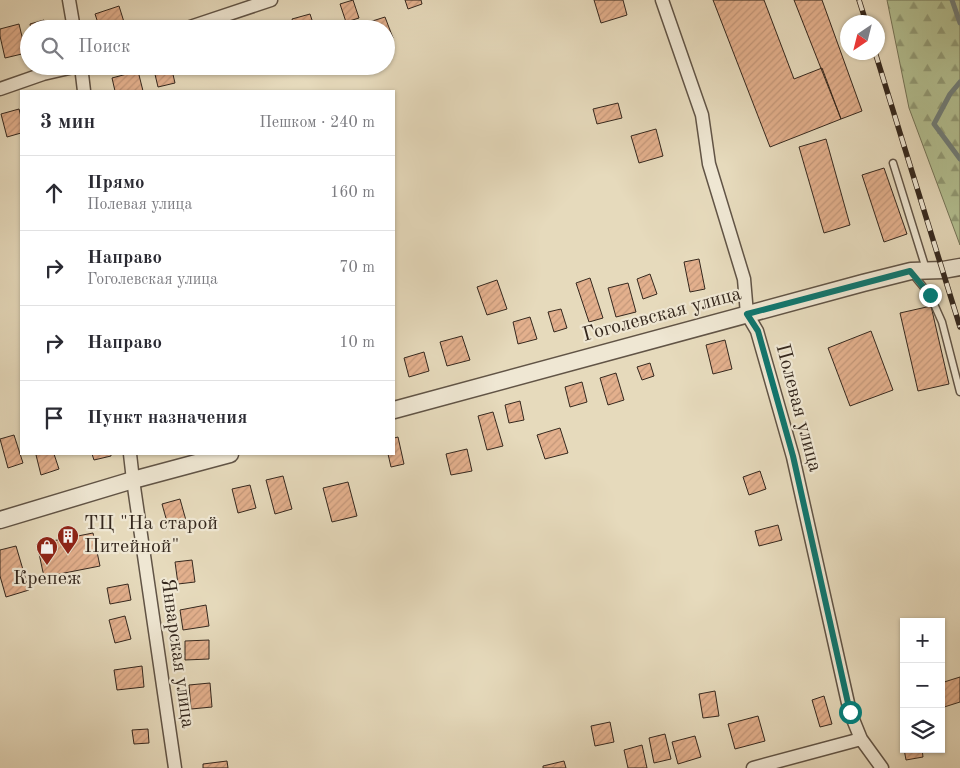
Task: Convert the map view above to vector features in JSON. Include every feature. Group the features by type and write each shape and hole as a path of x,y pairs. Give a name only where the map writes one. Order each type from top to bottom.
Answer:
{"street":[{"path":"69,0 72,20"},
{"path":"211,20 271,0"},
{"name":"Полевая улица","path":"662,0 702,115 709,164 744,279 747,314 758,331 793,456 850,712 861,739 882,768"},
{"path":"0,88 39,75"},
{"path":"81,75 84,90"},
{"name":"Гоголевская улица","path":"395,410 747,314 918,271 960,267"},
{"name":"Январская улица","path":"130,455 175,768"},
{"path":"0,520 133,480 226,455"},
{"path":"753,768 861,739"}],"lane":[{"path":"893,163 918,271 942,322 960,392"}],"green space":[{"path":"887,0 960,0 960,245 909,108"}],"building":[{"path":"353,0 359,18 345,20 340,4"},
{"path":"405,0 421,0 422,4 408,9"},
{"path":"594,0 623,0 627,15 601,23"},
{"path":"713,0 764,0 794,79 822,68 841,119 770,147"},
{"path":"794,0 822,0 840,50 840,60 844,60 862,111 841,119"},
{"path":"119,6 123,20 97,20 95,14"},
{"path":"310,14 312,20 292,20"},
{"path":"385,17 386,20 376,20"},
{"path":"19,24 20,54 5,58 0,29"},
{"path":"123,75 139,75 143,90 115,90 112,78"},
{"path":"155,75 173,75 175,83 158,87"},
{"path":"618,103 622,118 597,124 593,109"},
{"path":"19,109 20,133 7,137 1,114"},
{"path":"656,129 663,156 639,163 631,136"},
{"path":"826,139 850,225 824,233 799,147"},
{"path":"884,168 907,234 884,242 862,175"},
{"path":"699,259 705,289 690,292 684,262"},
{"path":"650,274 657,294 643,299 637,279"},
{"path":"590,278 603,318 589,322 576,283"},
{"path":"497,280 507,309 487,315 477,287"},
{"path":"628,283 636,312 616,317 608,288"},
{"path":"931,306 949,384 918,391 900,313"},
{"path":"561,309 567,328 554,332 548,312"},
{"path":"530,317 537,339 518,344 513,322"},
{"path":"871,331 893,390 850,406 828,348"},
{"path":"462,336 470,360 447,366 440,342"},
{"path":"725,340 732,369 713,374 706,345"},
{"path":"424,352 429,371 409,377 404,358"},
{"path":"650,363 654,376 642,380 637,367"},
{"path":"616,373 624,400 608,405 600,378"},
{"path":"582,382 587,402 570,407 565,387"},
{"path":"520,401 524,420 509,423 505,405"},
{"path":"493,412 503,446 487,450 478,416"},
{"path":"560,428 568,453 545,459 537,435"},
{"path":"14,435 23,463 8,468 0,439"},
{"path":"398,437 404,464 391,467 388,455 395,455 395,438"},
{"path":"467,449 472,471 451,475 446,454"},
{"path":"36,455 54,455 59,469 41,475"},
{"path":"92,455 111,455 111,456 94,460"},
{"path":"760,471 766,489 749,495 743,477"},
{"path":"283,476 292,509 275,514 266,480"},
{"path":"348,482 357,516 332,522 323,488"},
{"path":"250,485 256,508 238,513 232,489"},
{"path":"180,499 187,524 169,529 162,504"},
{"path":"778,525 782,540 759,546 755,531"},
{"name":"ТЦ \"На старой Питейной\"","path":"93,533 100,566 44,577 37,544"},
{"path":"16,546 29,590 6,597 0,576 0,550"},
{"path":"192,560 195,582 178,584 175,562"},
{"path":"128,584 131,600 110,604 107,588"},
{"path":"206,605 209,626 183,630 180,610"},
{"path":"125,616 131,639 115,643 109,620"},
{"path":"209,640 209,659 185,660 185,641"},
{"path":"142,666 144,687 117,690 114,670"},
{"path":"960,677 960,702 945,707 945,682"},
{"path":"210,683 212,707 191,709 189,685"},
{"path":"715,691 719,716 703,718 699,694"},
{"path":"824,696 832,724 820,727 812,700"},
{"path":"758,716 765,741 735,749 728,724"},
{"path":"610,722 614,742 595,746 591,726"},
{"path":"148,729 149,743 134,744 132,730"},
{"path":"665,734 671,759 654,763 649,738"},
{"path":"695,736 701,757 678,764 672,742"},
{"path":"642,745 647,768 628,768 624,750"},
{"path":"905,753 922,753 923,757 906,760"},
{"path":"227,761 228,768 203,768 203,764"},
{"path":"564,761 566,768 543,768 543,766"}],"waterway":[{"path":"952,0 960,23"},
{"path":"960,82 950,94 934,124 960,159"}],"railway":[{"path":"859,0 864,15"},
{"path":"877,60 960,327"}],"place":[{"name":"ТЦ \"На старой Питейной\"","path":"68,555"},
{"name":"Крепеж","path":"47,566"}],"route":[{"path":"850,712 832,624 793,456 758,331 747,314 910,271 930,295"}]}
